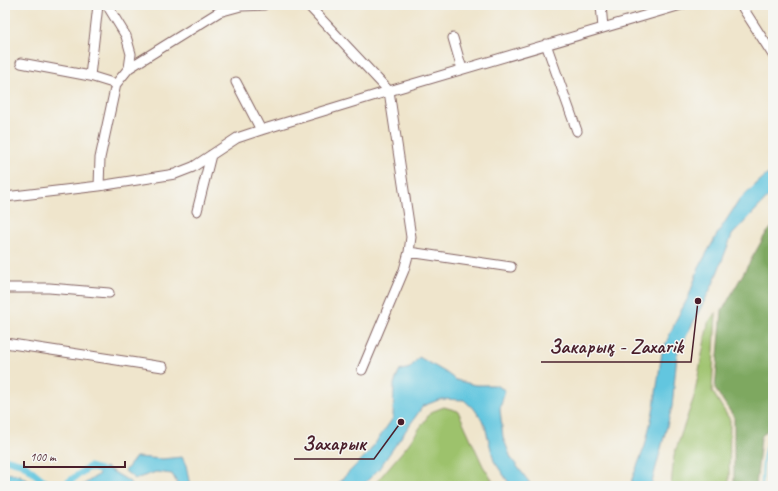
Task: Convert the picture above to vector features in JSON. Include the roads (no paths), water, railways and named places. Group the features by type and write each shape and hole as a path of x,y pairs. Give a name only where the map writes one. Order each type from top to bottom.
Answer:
{"street":[{"path":"90,76 98,5"},
{"path":"107,5 126,36 131,54 129,68"},
{"path":"99,186 100,158 116,84 129,68 219,12 241,6 264,5"},
{"path":"308,5 389,91 410,238 409,252 404,270 362,370"},
{"path":"601,5 603,28"},
{"path":"5,197 99,186 176,174 193,167 237,138 462,69 681,5"},
{"path":"741,5 773,55"},
{"path":"453,38 462,69"},
{"path":"546,44 577,131"},
{"path":"21,63 90,76 116,84"},
{"path":"236,82 261,130"},
{"path":"197,211 211,155"},
{"path":"409,252 511,267"},
{"path":"5,288 50,288 109,293"},
{"path":"5,344 164,367"}],"water":[{"path":"773,171 773,192 732,235 713,284 677,354 672,407 651,486 631,486 632,479 645,446 654,407 662,352 677,318 689,296 699,267 719,231 740,199 764,177"},
{"path":"419,357 456,380 475,385 495,385 505,390 500,409 503,437 511,458 532,486 511,486 494,461 485,426 477,412 464,400 441,399 423,406 378,470 362,486 335,486 369,452 393,418 394,384 399,371 410,368"},
{"path":"136,457 162,459 182,457 186,465 190,486 176,486 177,483 172,474 156,472 135,479 125,471"},
{"path":"105,467 129,481 132,486 81,486 98,475"},
{"path":"8,473 19,475 37,486 5,486 5,474"}],"waterway":[{"path":"762,486 766,446 773,434"},
{"path":"5,459 23,464 50,486"},
{"path":"63,486 89,467 100,470 109,475"}],"place":[{"name":"Закарық - Zaxarik","path":"698,301"},
{"name":"Захарык","path":"401,422"}]}
